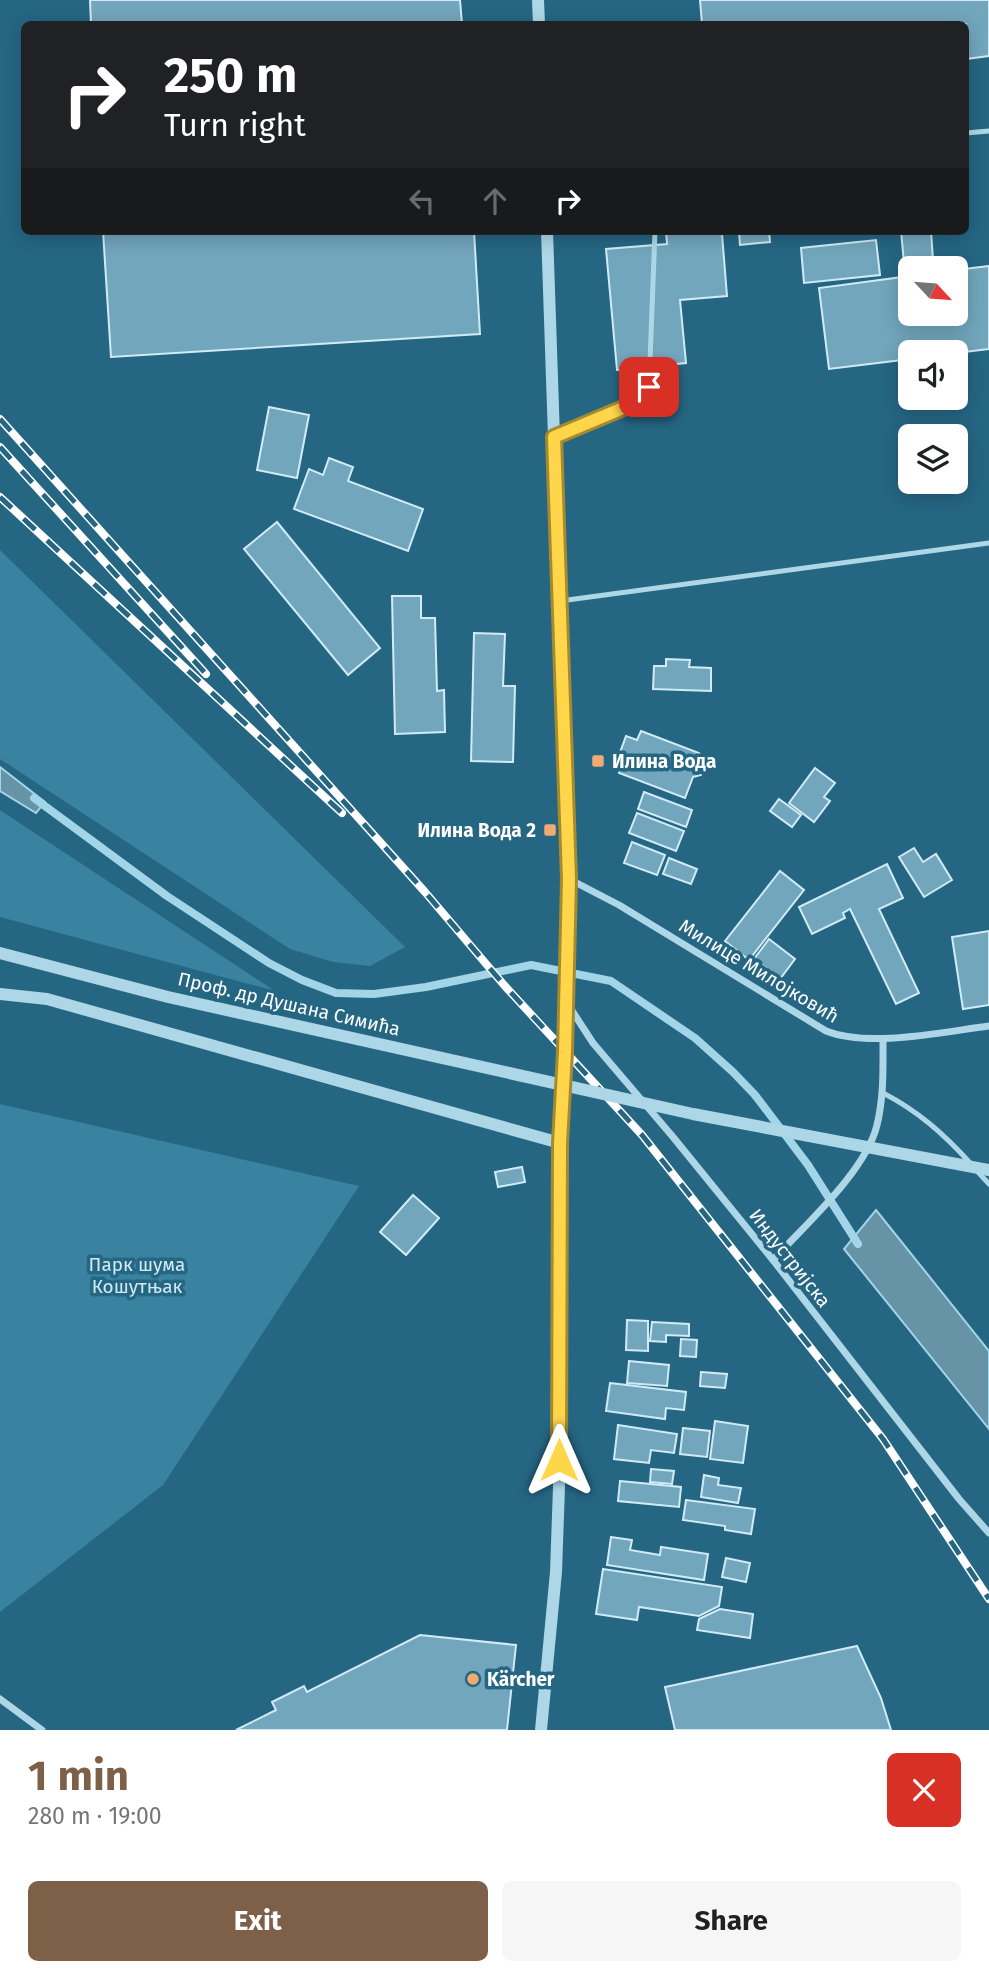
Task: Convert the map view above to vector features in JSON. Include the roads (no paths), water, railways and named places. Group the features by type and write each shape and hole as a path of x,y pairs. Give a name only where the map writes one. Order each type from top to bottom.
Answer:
{"street":[{"path":"538,0 539,21"},
{"path":"541,1730 556,1572 560,1143 569,879 547,235"},
{"name":"Милице Милојковић","path":"569,879 620,905 838,1036 883,1039 989,1026"},
{"name":"Проф. др Душана Симића","path":"0,953 167,997 694,1114 989,1170"},
{"path":"0,994 47,999 560,1143"},
{"name":"Индустријска","path":"566,1003 593,1043 666,1128 989,1533"},
{"path":"772,1260 842,1186 872,1140 883,1093 883,1039"},
{"path":"0,1699 41,1730"}],"lane":[{"path":"969,133 989,131"},
{"path":"554,437 640,401 649,387 655,235"},
{"path":"560,601 989,543"},
{"path":"883,1093 905,1104 934,1125 989,1184"}],"waterway":[{"path":"34,798 167,896 269,963 336,993 374,994 426,987 531,965 611,981 695,1038 755,1095 808,1165 858,1244"}],"railway":[{"path":"0,419 425,892 504,985 642,1135 883,1439 989,1599"},
{"path":"0,447 206,674"},
{"path":"0,497 342,813"}],"place":[{"name":"Илина Вода","path":"598,761"},
{"name":"Илина Вода 2","path":"550,830"},
{"name":"Kärcher","path":"473,1679"}],"park label":[{"name":"Парк шума Кошутњак","path":"137,1275"}]}
